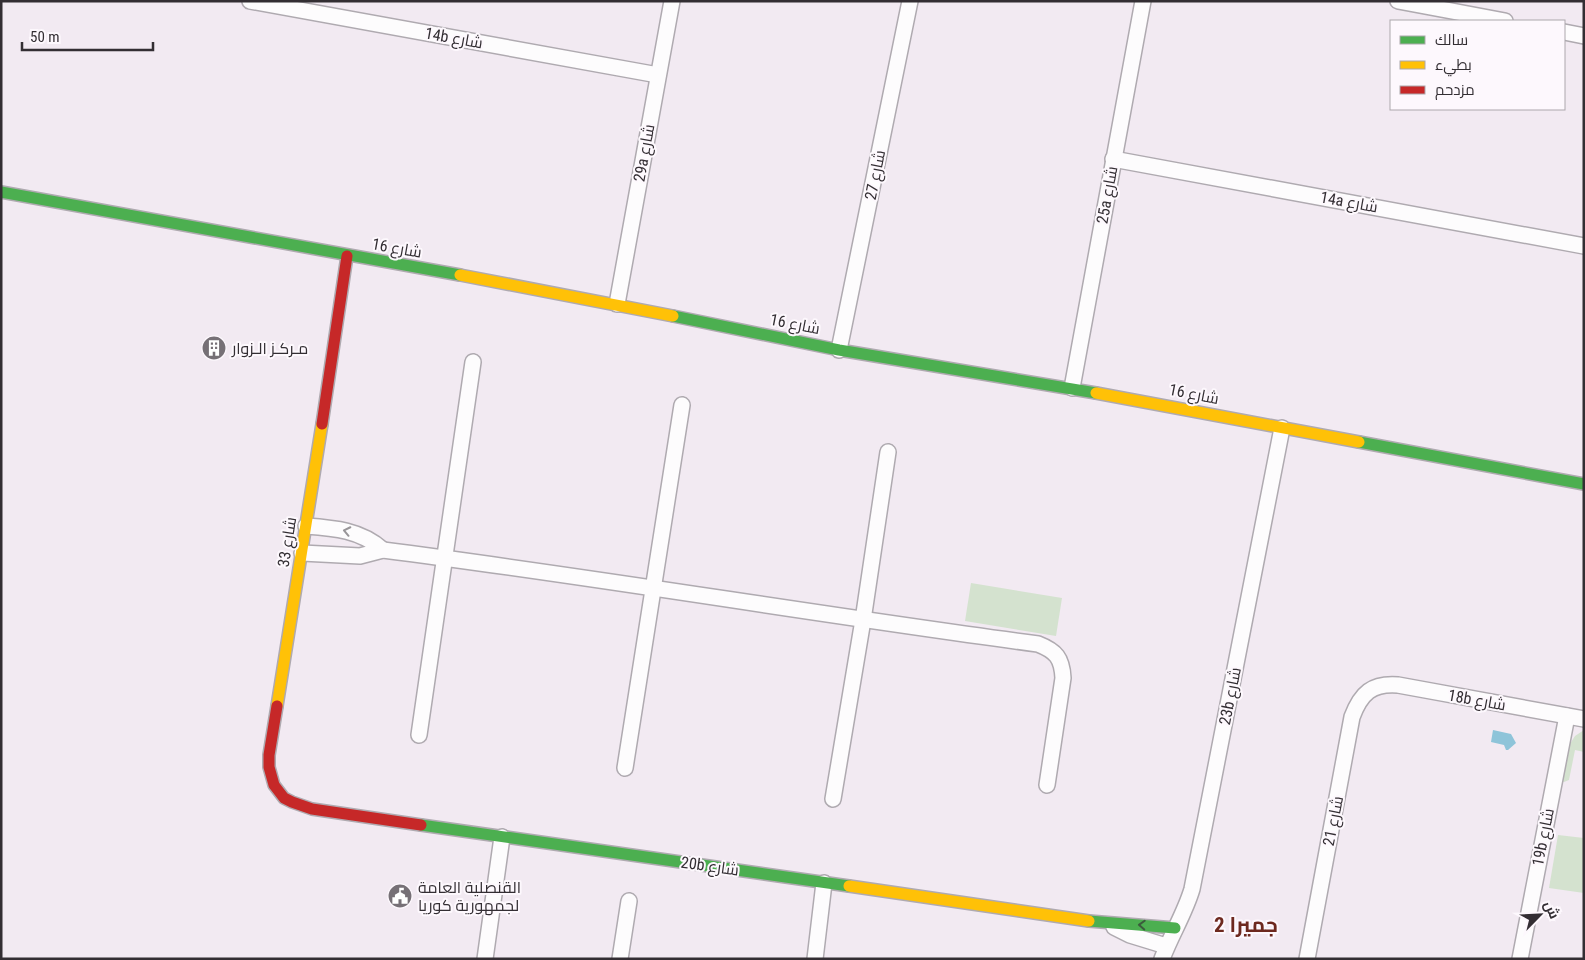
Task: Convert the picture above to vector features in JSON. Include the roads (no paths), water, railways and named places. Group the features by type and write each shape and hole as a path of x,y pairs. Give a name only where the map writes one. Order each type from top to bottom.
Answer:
{"street":[{"name":"14b شارع","path":"250,1 658,75"},
{"name":"29a شارع","path":"617,304 672,1"},
{"name":"شارع 27","path":"839,350 910,1"},
{"name":"25a شارع","path":"1072,388 1143,1"},
{"path":"1398,1 1500,20"},
{"path":"1565,32 1584,36"},
{"name":"14a شارع","path":"1113,159 1584,246"},
{"name":"شارع 16","path":"1,192 617,304 839,350 1072,388 1584,484"},
{"name":"شارع 33","path":"312,809 296,806 283,798 274,786 269,771 269,755 347,256"},
{"path":"418,735 473,362"},
{"path":"625,768 682,405"},
{"name":"23b شارع","path":"1164,952 1186,907 1192,888 1282,428"},
{"path":"833,799 863,620 888,452"},
{"path":"306,526 349,531 369,539 383,550"},
{"path":"302,553 360,556 383,550 1038,644 1049,648 1057,656 1062,666 1064,678 1046,785"},
{"name":"18b شارع","path":"1371,689 1380,686 1398,685 1584,719"},
{"name":"شارع 21","path":"1307,959 1352,717 1362,696 1371,689"},
{"name":"19b شارع","path":"1520,959 1567,716"},
{"name":"20b شارع","path":"312,809 1109,924 1175,928"},
{"path":"485,959 502,837"},
{"path":"815,959 824,882"},
{"path":"620,959 629,901"},
{"name":"20b شارع","path":"1109,924 1164,952"}],"water":[{"path":"1493,730 1511,734 1516,743 1506,750 1504,745 1491,742"}],"place":[{"name":"مـركـز الـزوار","path":"214,348"},
{"name":"القنصلية العامة لجمهورية كوريا","path":"400,896"}],"district":[{"name":"جميرا 2","path":"1246,925"}]}
